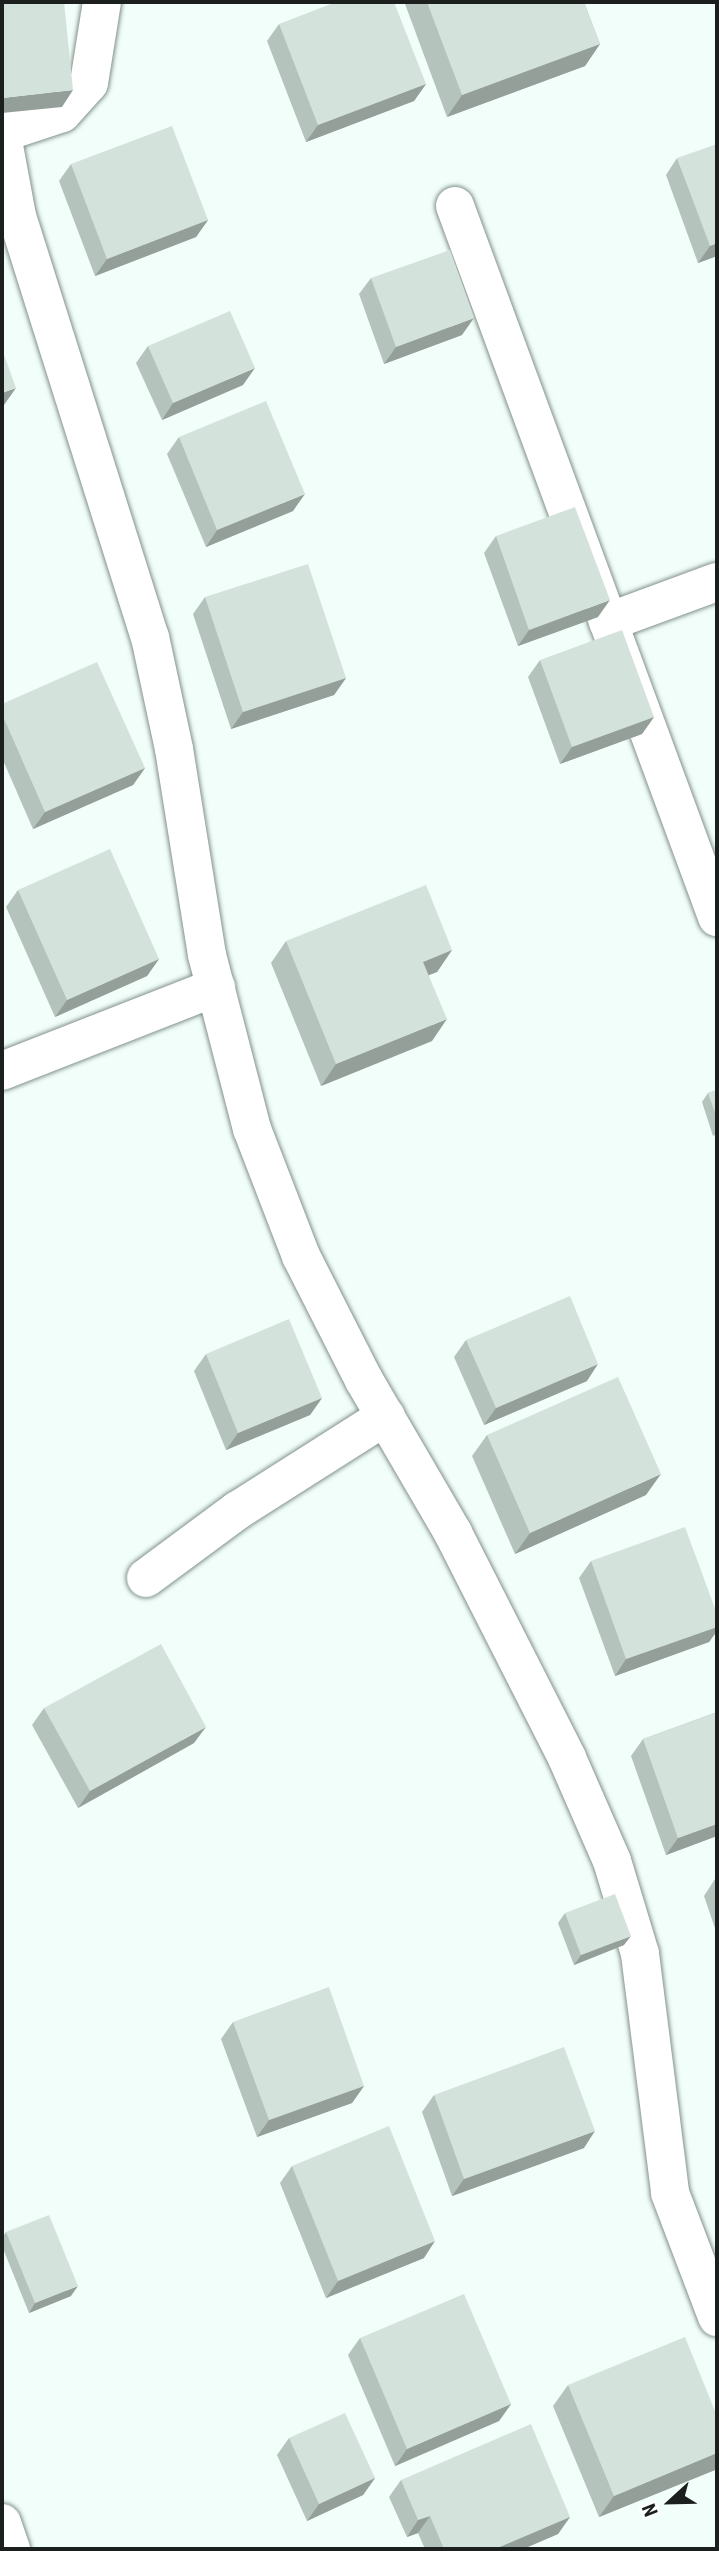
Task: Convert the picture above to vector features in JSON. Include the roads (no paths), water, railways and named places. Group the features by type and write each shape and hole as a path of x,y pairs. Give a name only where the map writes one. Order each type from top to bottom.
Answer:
{"street":[{"path":"102,2 89,83 62,113 2,134 17,216 150,637 216,987 252,1129 301,1256 386,1416 453,1533 561,1746 612,1861 640,1954 670,2193 717,2318"},
{"path":"455,206 717,916"},
{"path":"608,622 717,582"},
{"path":"2,1071 216,987"},
{"path":"146,1578 238,1510 386,1416"},
{"path":"2,2523 11,2549"}]}
